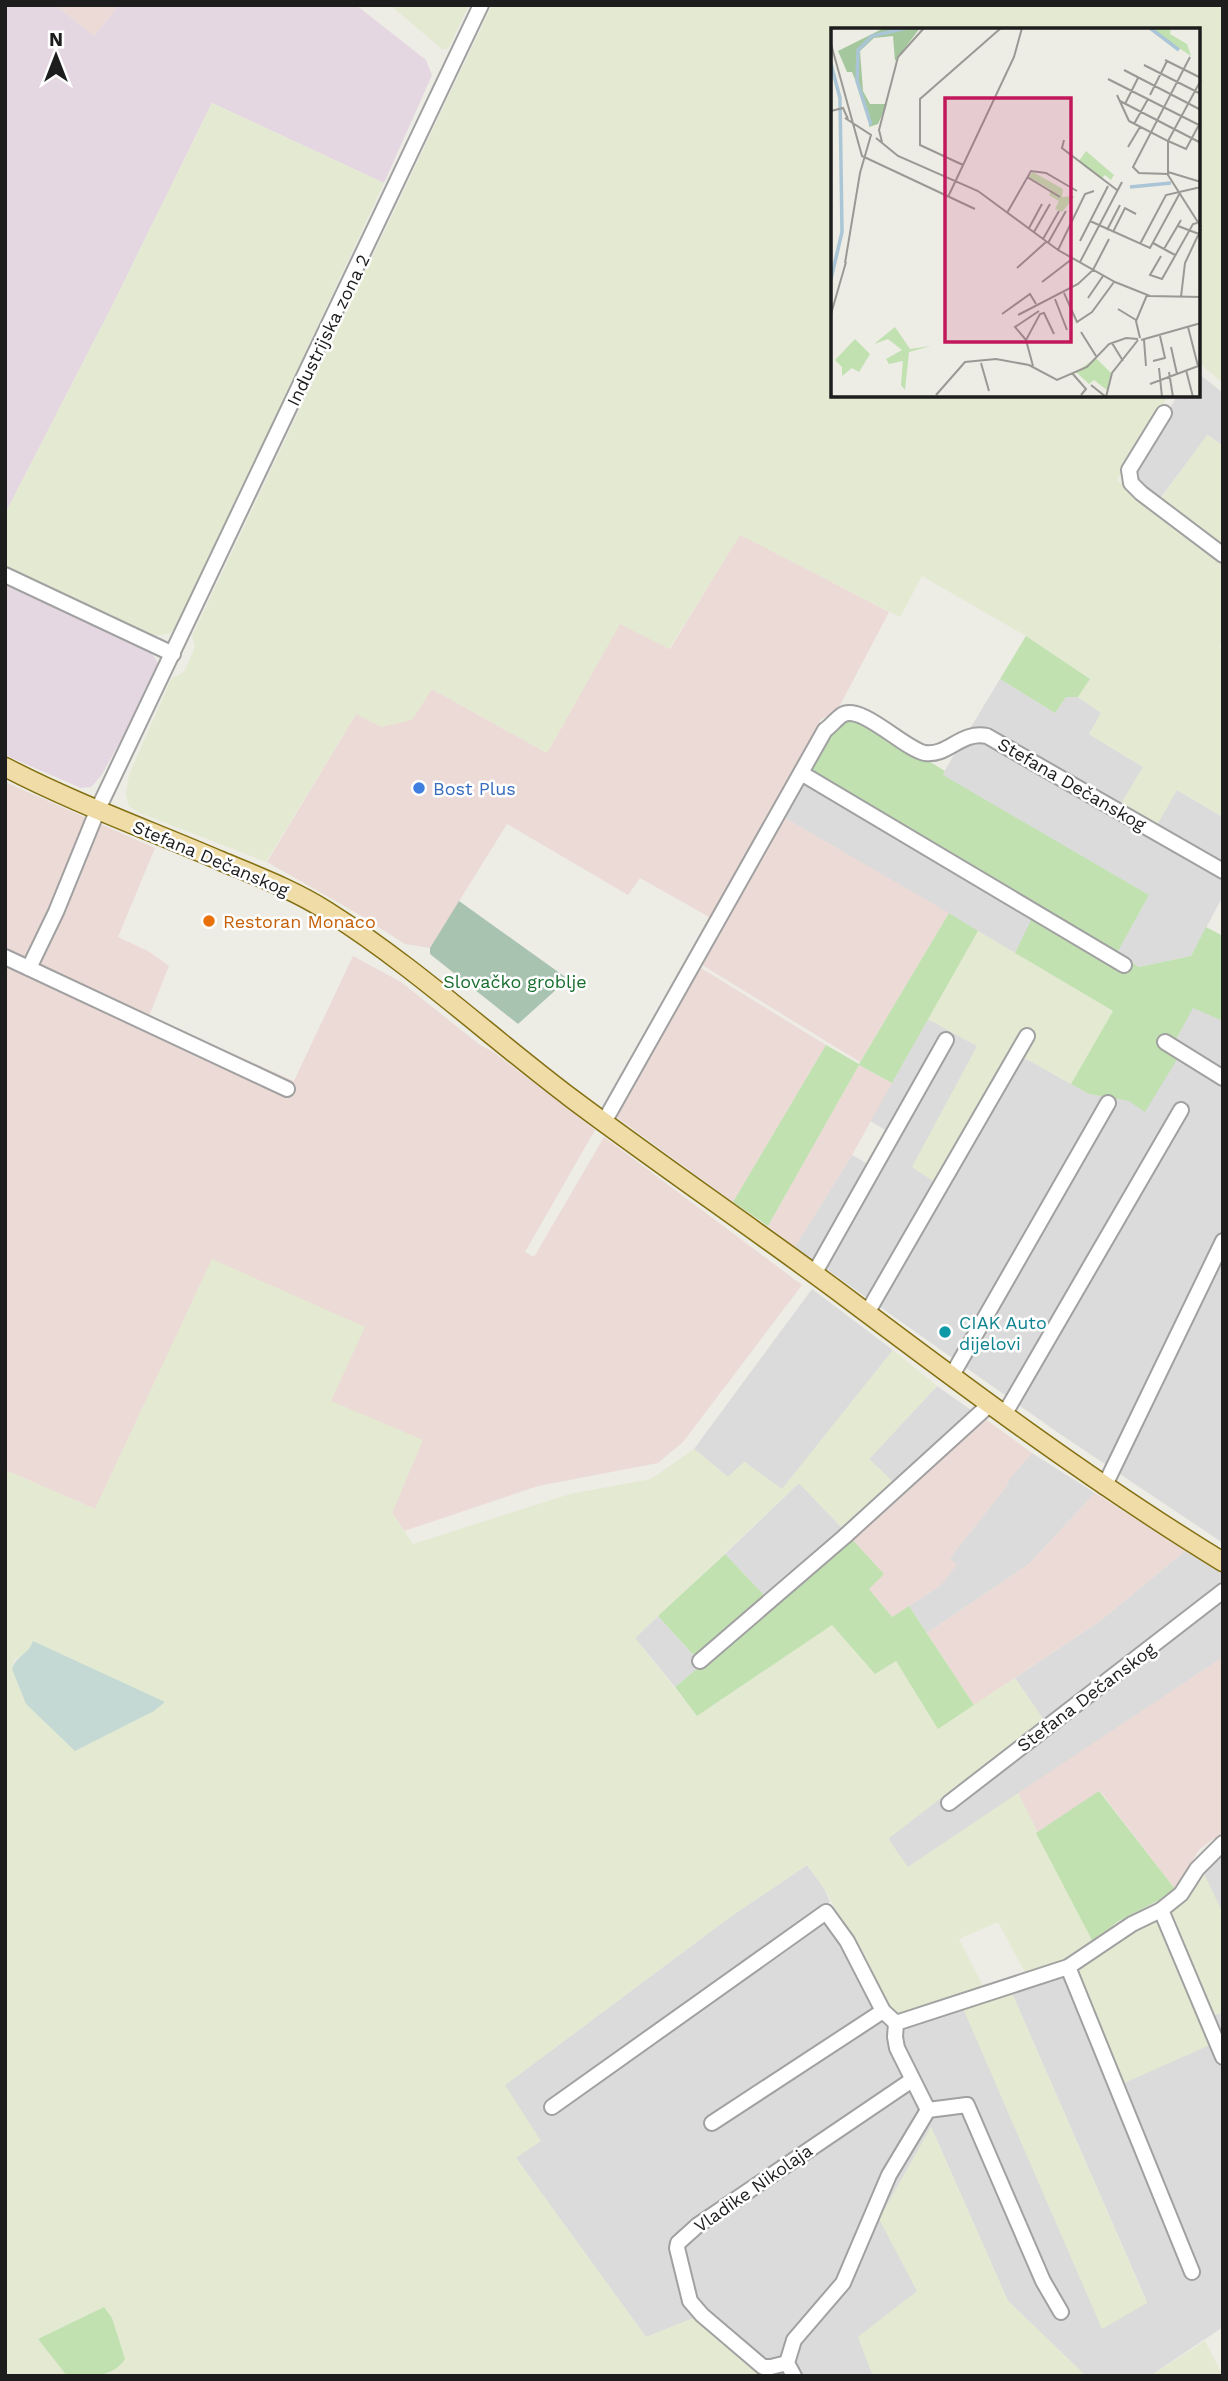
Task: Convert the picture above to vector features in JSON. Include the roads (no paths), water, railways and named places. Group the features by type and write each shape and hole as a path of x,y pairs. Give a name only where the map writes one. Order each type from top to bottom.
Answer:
{"main road":[{"name":"Stefana Dečanskog","path":"5,767 272,882 321,907 396,957 533,1069 989,1405 1104,1487 1223,1562"}],"street":[{"name":"Industrijska zona 2","path":"29,968 56,912 98,809 481,5"},
{"path":"1164,412 1129,470 1129,479 1141,493 1223,555"},
{"path":"5,575 173,654"},
{"name":"Stefana Dečanskog","path":"801,773 825,730 842,715 858,714 923,752 939,752 974,733 987,736 1223,871"},
{"path":"604,1122 801,773 1124,965"},
{"path":"5,957 288,1089"},
{"path":"867,1313 1027,1036"},
{"path":"814,1274 946,1040"},
{"path":"1164,1042 1223,1077"},
{"path":"951,1377 1108,1103"},
{"path":"1004,1415 1181,1110"},
{"path":"1104,1487 1223,1241"},
{"path":"700,1661 844,1538 989,1405"},
{"name":"Stefana Dečanskog","path":"949,1803 1223,1591"},
{"path":"896,2023 1068,1967 1132,1924 1161,1910 1181,1894 1197,1869 1223,1843"},
{"path":"1161,1910 1223,2057"},
{"path":"552,2107 826,1912 847,1941 883,2011 896,2023"},
{"path":"1068,1967 1192,2272"},
{"path":"712,2123 883,2011"},
{"path":"896,2023 897,2048 928,2110 967,2105 1043,2281 1061,2312"},
{"name":"Vladike Nikolaja","path":"912,2080 698,2225 678,2243 687,2296 702,2315 763,2367 791,2369 794,2340 843,2283 889,2175 928,2110"}],"place":[{"name":"Bost Plus","path":"419,788"},
{"name":"Restoran Monaco","path":"209,921"},
{"name":"CIAK Auto dijelovi","path":"945,1332"}],"park label":[{"name":"Slovačko groblje","path":"515,981"}]}
